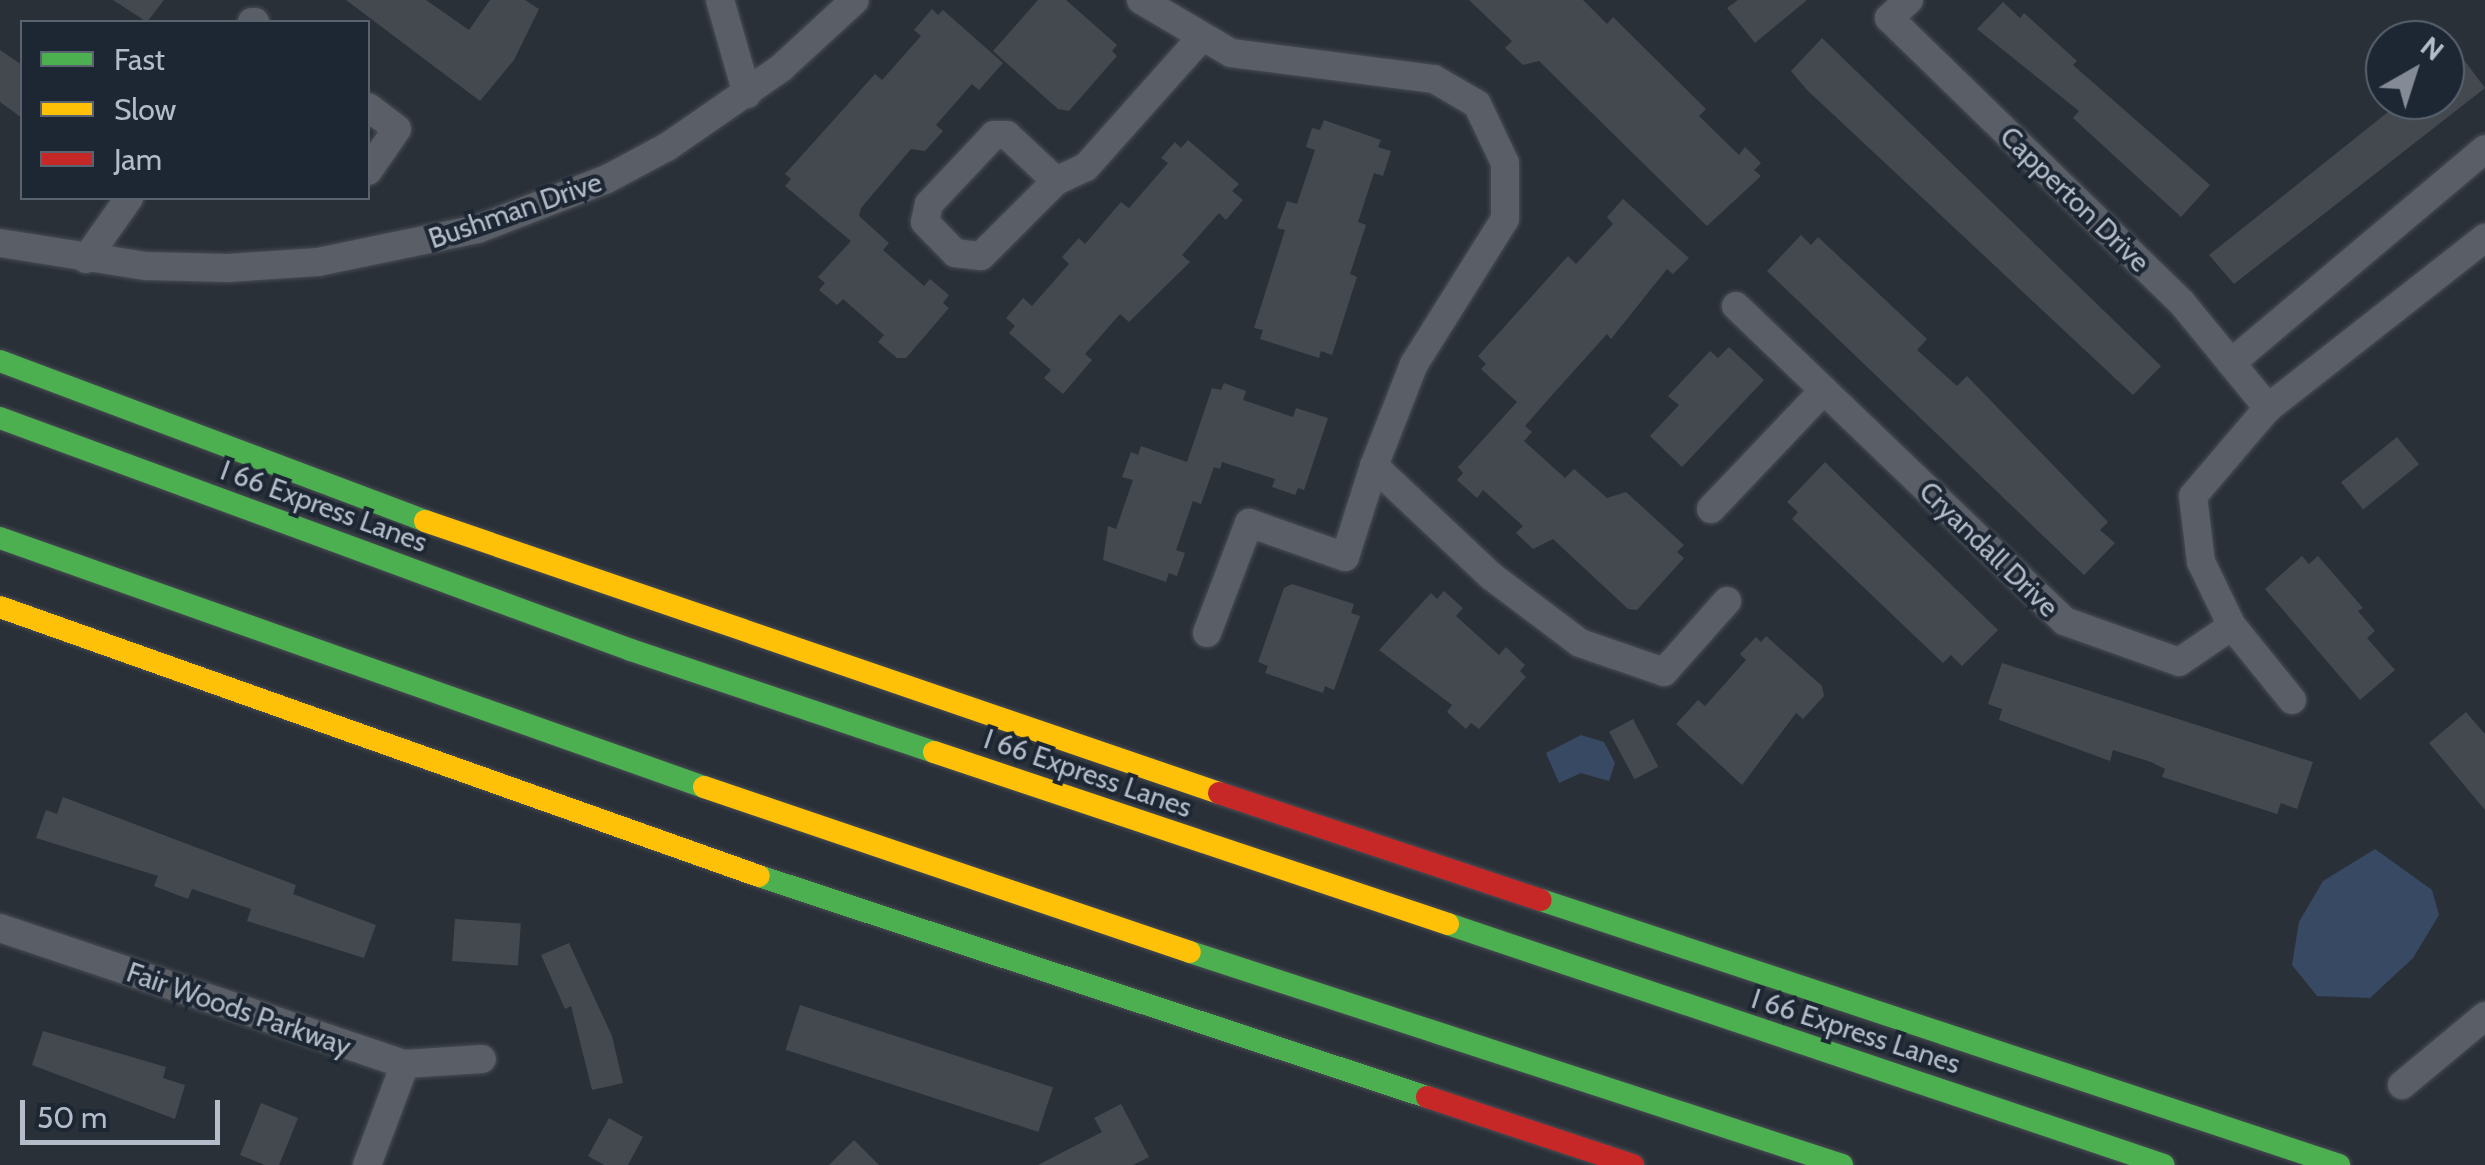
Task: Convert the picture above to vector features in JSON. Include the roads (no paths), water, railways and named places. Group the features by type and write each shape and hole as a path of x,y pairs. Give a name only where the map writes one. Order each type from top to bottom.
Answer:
{"highway":[{"path":"0,361 332,488 926,696 2339,1165"},
{"name":"I 66 Express Lanes","path":"0,418 649,657 2164,1165"},
{"path":"0,538 309,652 1104,924 1842,1165"},
{"path":"0,607 618,830 1633,1165"}],"street":[{"path":"720,0 746,94"},
{"name":"Bushman Drive","path":"0,243 86,259 228,268 408,247 525,213 607,179 746,94 855,0"},
{"path":"1140,0 1230,52 1434,79 1476,104 1504,163 1505,219 1414,364 1374,466 1345,556 1249,523 1207,632"},
{"name":"Capperton Drive","path":"1908,0 1889,18 2182,303 2268,408"},
{"path":"1056,181 1007,135 994,135 928,204 925,222 955,253 981,256 1056,181 1086,167 1202,38"},
{"path":"370,108 397,128 370,168"},
{"path":"2231,363 2485,149"},
{"path":"86,259 128,200"},
{"path":"2292,700 2232,626 2202,562 2193,496 2268,408 2485,238"},
{"name":"Cryandall Drive","path":"1736,306 2064,620 2179,662 2232,626"},
{"path":"1712,508 1824,390"},
{"path":"1374,466 1491,576 1580,643 1664,672 1727,602"},
{"name":"Fair Woods Parkway","path":"0,928 405,1064 482,1059"},
{"path":"2402,1085 2485,1016"},
{"path":"367,1165 405,1064"}],"water":[{"path":"1581,735 1604,742 1615,763 1609,781 1581,773 1559,783 1546,753"},
{"path":"2375,849 2432,890 2439,915 2413,958 2370,998 2317,996 2292,965 2299,922 2323,881"}]}
